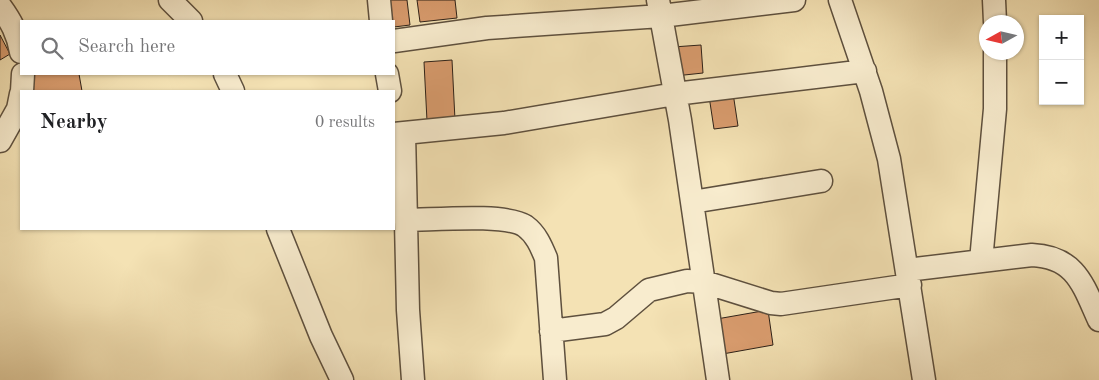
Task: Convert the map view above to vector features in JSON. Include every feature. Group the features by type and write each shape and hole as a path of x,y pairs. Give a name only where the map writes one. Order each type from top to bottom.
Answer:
{"street":[{"path":"378,0 381,20"},
{"path":"395,41 660,8 794,0"},
{"path":"840,0 865,71 889,159 924,380"},
{"path":"994,0 995,15"},
{"path":"0,6 15,30 20,48"},
{"path":"660,8 692,202 718,380"},
{"path":"981,261 994,117 995,60"},
{"path":"413,380 406,220 396,131 504,123 675,94 865,71"},
{"path":"22,90 23,75"},
{"path":"226,75 233,90"},
{"path":"388,75 390,90"},
{"path":"0,141 18,109 20,101"},
{"path":"692,202 821,181"},
{"path":"406,220 506,220 526,227 540,243 546,258 555,380"},
{"path":"278,230 321,336 342,380"},
{"path":"551,331 605,324 616,318 649,290 669,284 704,282 771,303 781,304 981,261 1032,255 1048,256 1063,262 1079,280 1099,320"}],"building":[{"path":"380,0 407,0 410,25 395,27 395,20 383,20"},
{"path":"417,0 455,0 457,18 420,22"},
{"path":"0,35 10,54 0,60"},
{"path":"701,45 703,73 675,76 673,47"},
{"path":"452,60 455,120 427,121 424,62"},
{"path":"28,75 79,75 82,90 32,90"},
{"path":"733,93 738,126 714,129 709,96"},
{"path":"768,310 773,345 717,355 711,320"}]}
